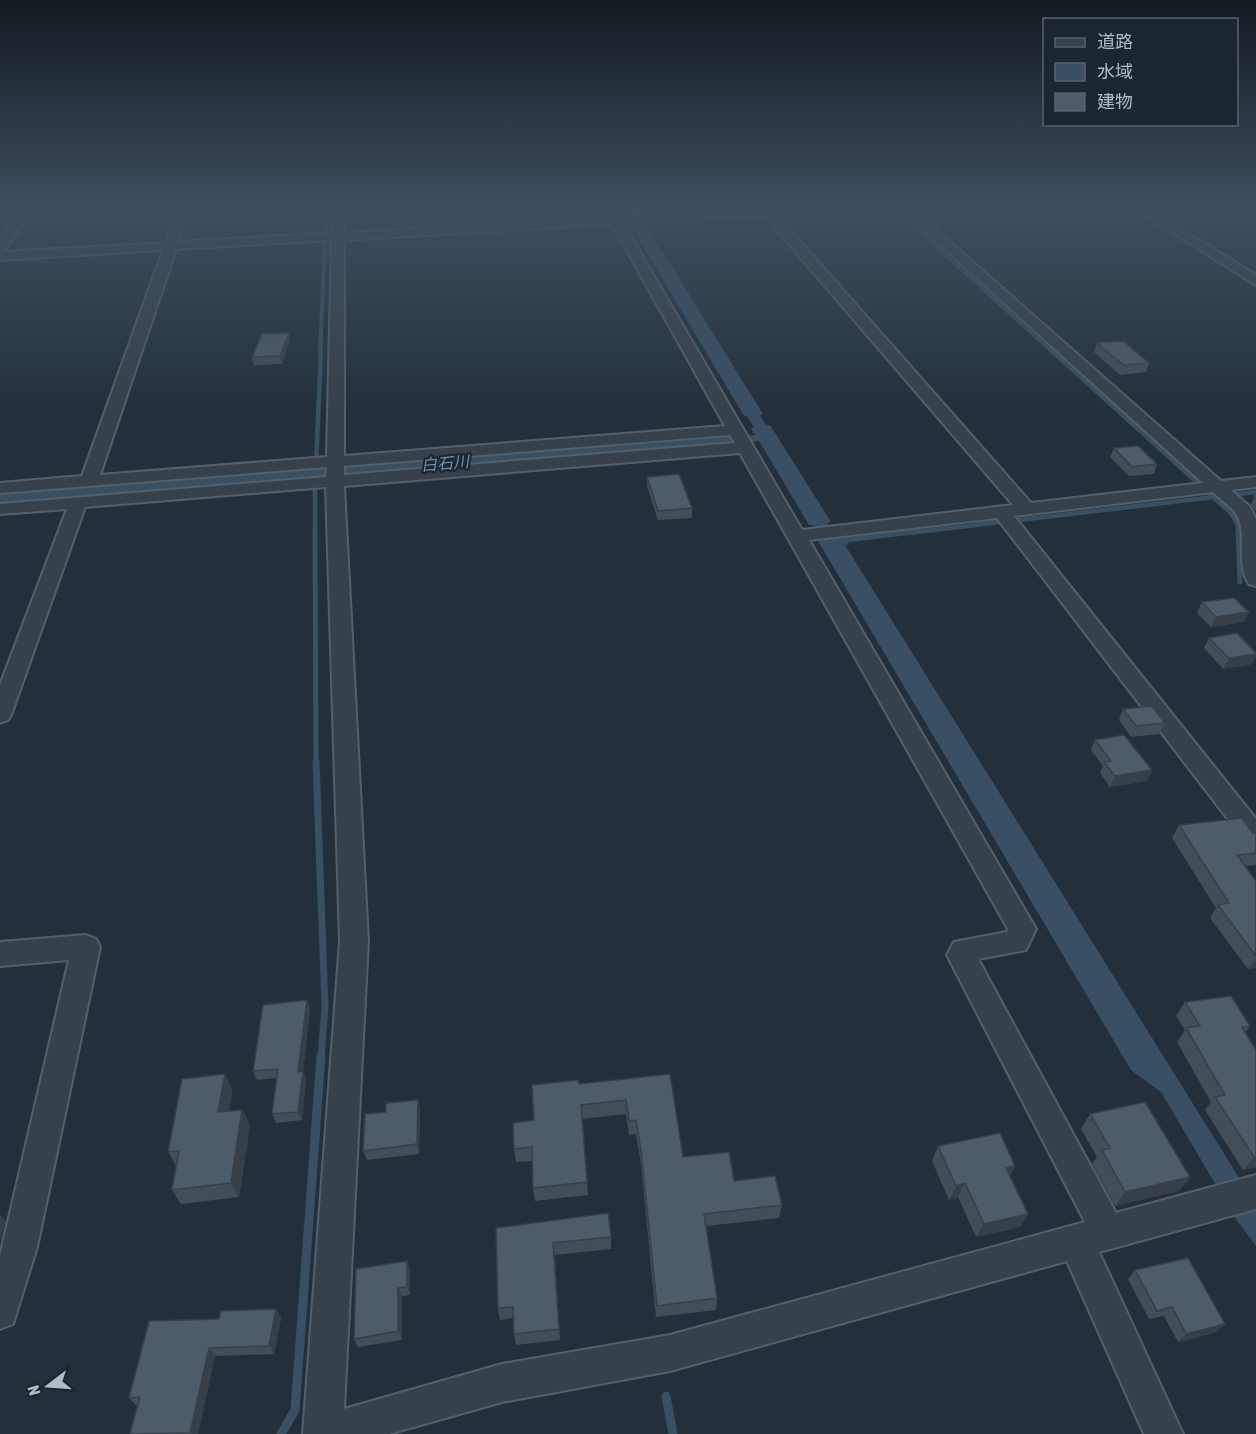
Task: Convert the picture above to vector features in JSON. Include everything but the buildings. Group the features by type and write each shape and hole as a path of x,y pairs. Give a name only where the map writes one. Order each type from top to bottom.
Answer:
{"street":[{"path":"89,482 160,278"},
{"path":"336,278 326,473 354,941 323,1434 502,1383 670,1353 1255,1192"},
{"path":"651,278 742,439 806,535 1022,928 1016,942 964,950 961,955 1093,1238 1164,1434"},
{"path":"825,278 1026,508"},
{"path":"981,278 1207,488 1244,511 1251,525 1252,572 1256,580"},
{"path":"0,509 78,503 326,473 742,439"},
{"path":"0,488 89,482 326,473"},
{"path":"806,535 1256,482"},
{"path":"0,715 78,503"},
{"path":"1002,512 1256,837"},
{"path":"0,954 86,947 20,1247 0,1311"}],"water":[{"name":"白石川","path":"662,278 679,278 763,414 760,415 766,425 770,425 831,522 827,523 837,539 845,538 849,544 845,545 1256,1205 1256,1246 1236,1219 1161,1092 1131,1070 818,541 822,540 813,525 809,525 759,441 0,504 0,493 755,435 751,428 754,427 747,416 744,416"}],"waterway":[{"path":"320,353 323,278"},
{"path":"971,278 1054,353"},
{"path":"316,464 321,351"},
{"path":"1052,351 1213,497"},
{"path":"315,480 315,531"},
{"path":"1238,494 1256,492"},
{"path":"1019,520 1213,497"},
{"path":"1213,497 1231,513 1238,525 1238,531"},
{"path":"908,533 1001,522"},
{"path":"315,531 316,763"},
{"path":"838,541 921,531"},
{"path":"1238,531 1240,582"},
{"path":"316,762 325,1007 321,1058"},
{"path":"281,1434 295,1410 321,1056"},
{"path":"666,1396 673,1434"}]}
